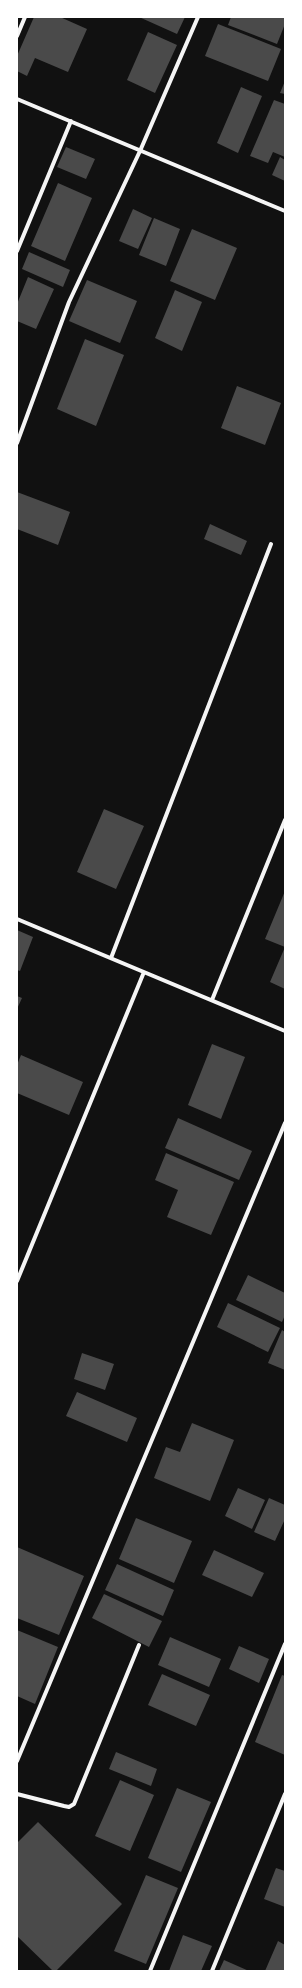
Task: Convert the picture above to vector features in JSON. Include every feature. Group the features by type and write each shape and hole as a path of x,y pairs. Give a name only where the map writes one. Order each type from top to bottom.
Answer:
{"street":[{"path":"17,36 25,17"},
{"path":"17,443 69,302 140,151 198,17"},
{"path":"17,99 285,211"},
{"path":"17,251 71,121"},
{"path":"111,958 271,544"},
{"path":"212,1000 285,820"},
{"path":"17,919 285,1031"},
{"path":"17,1282 144,972"},
{"path":"17,1761 285,1123"},
{"path":"150,1971 285,1644"},
{"path":"17,1794 69,1807 74,1804 139,1645"},
{"path":"212,1971 285,1794"}],"building":[{"path":"34,17 60,17 87,29 68,72 35,58 27,76 17,71 17,56"},
{"path":"139,17 185,17 177,34"},
{"path":"231,17 285,17 285,24 277,44 228,25"},
{"path":"218,24 281,49 268,81 205,56"},
{"path":"148,32 177,45 155,93 127,80"},
{"path":"285,81 285,94 280,93"},
{"path":"241,87 262,96 238,153 217,143"},
{"path":"274,100 285,104 285,157 273,152 268,163 250,156"},
{"path":"66,147 95,159 86,179 57,167"},
{"path":"280,157 285,160 285,181 272,175"},
{"path":"58,183 92,198 65,261 31,246"},
{"path":"133,209 152,218 138,249 119,241"},
{"path":"154,218 180,229 166,266 139,255"},
{"path":"192,229 237,248 215,300 170,281"},
{"path":"29,252 70,270 63,287 22,269"},
{"path":"28,277 54,289 36,329 17,321 17,304"},
{"path":"87,280 137,301 120,343 69,321"},
{"path":"175,290 202,302 182,351 155,338"},
{"path":"85,339 124,355 96,426 57,409"},
{"path":"237,386 281,403 265,445 221,428"},
{"path":"17,492 70,512 58,545 17,529"},
{"path":"210,524 247,541 241,555 204,539"},
{"path":"104,809 144,826 116,889 77,872"},
{"path":"285,891 285,947 265,939"},
{"path":"17,930 33,937 20,971 17,970"},
{"path":"285,947 285,989 270,982"},
{"path":"17,996 22,998 17,1009"},
{"path":"212,1044 245,1057 221,1119 188,1105"},
{"path":"21,1055 83,1082 69,1115 17,1093 17,1065"},
{"path":"178,1118 252,1151 239,1180 165,1148"},
{"path":"166,1153 234,1182 211,1235 167,1217 178,1190 155,1180"},
{"path":"248,1275 285,1293 285,1315 282,1322 236,1300"},
{"path":"228,1303 280,1328 268,1352 217,1327"},
{"path":"282,1330 285,1332 285,1370 268,1363"},
{"path":"82,1353 114,1364 105,1390 74,1379"},
{"path":"77,1392 137,1418 127,1442 66,1416"},
{"path":"192,1423 234,1440 210,1501 154,1478 166,1447 180,1452"},
{"path":"238,1488 265,1500 252,1529 225,1516"},
{"path":"269,1498 285,1505 285,1519 275,1541 254,1532"},
{"path":"136,1518 192,1541 174,1583 119,1559"},
{"path":"17,1547 84,1576 59,1635 17,1618"},
{"path":"214,1550 264,1573 252,1597 202,1575"},
{"path":"117,1564 174,1590 163,1616 105,1590"},
{"path":"104,1594 162,1621 149,1647 92,1618"},
{"path":"17,1630 58,1647 35,1704 17,1696"},
{"path":"170,1637 221,1659 209,1687 158,1665"},
{"path":"239,1646 269,1659 259,1683 229,1669"},
{"path":"162,1674 210,1695 196,1726 148,1705"},
{"path":"282,1675 285,1676 285,1755 255,1742"},
{"path":"116,1752 157,1769 151,1786 109,1769"},
{"path":"120,1780 154,1795 130,1851 95,1836"},
{"path":"177,1788 211,1802 181,1872 148,1858"},
{"path":"38,1822 122,1904 56,1971 53,1971 17,1936 17,1843"},
{"path":"276,1868 285,1871 285,1907 264,1899"},
{"path":"146,1875 178,1888 146,1964 114,1951"},
{"path":"183,1935 212,1946 201,1971 169,1971"},
{"path":"278,1941 285,1945 285,1971 265,1971"},
{"path":"224,1960 249,1971 219,1971"}]}
